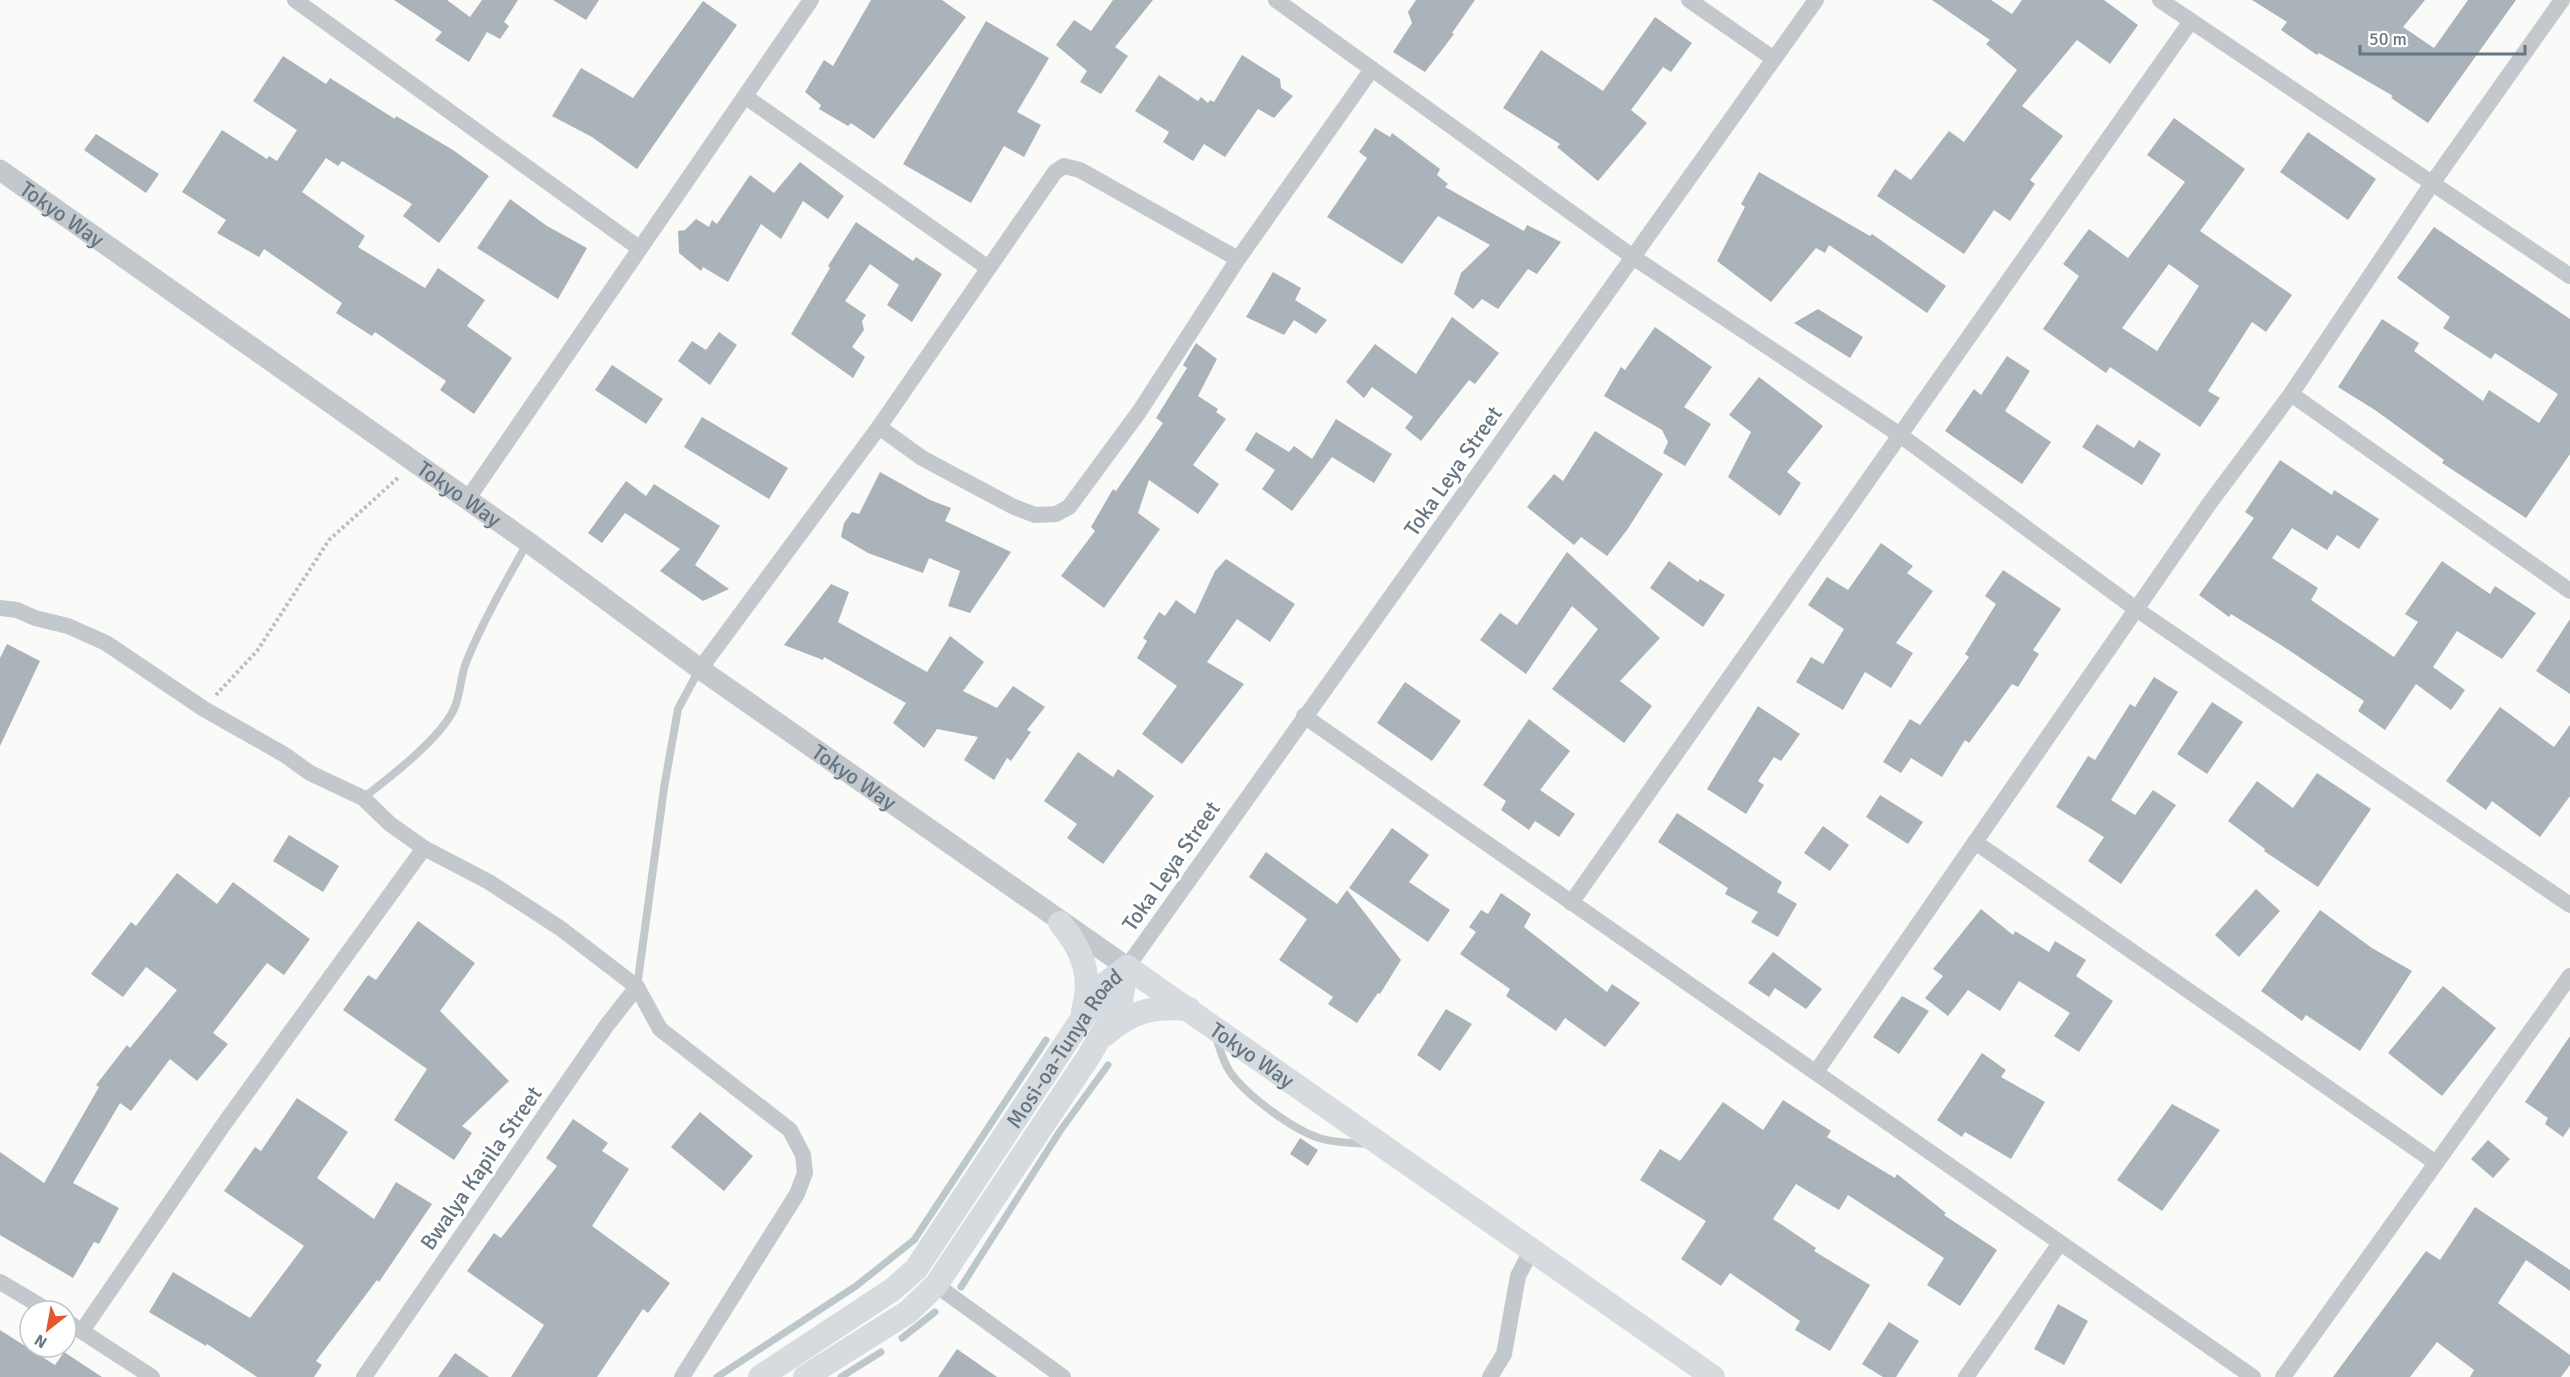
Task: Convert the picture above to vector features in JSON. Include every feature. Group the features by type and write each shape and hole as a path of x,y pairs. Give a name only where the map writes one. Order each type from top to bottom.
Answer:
{"main road":[{"path":"1060,923 1074,939 1083,957 1088,978 1081,1020"},
{"name":"Tokyo Way","path":"1127,968 1213,1025 1713,1377"},
{"name":"Mosi-oa-Tunya Road","path":"760,1377 892,1290 916,1269 1106,984 1127,968"},
{"name":"Mosi-oa-Tunya Road","path":"805,1377 908,1312 936,1285 1089,1056 1121,1000 1127,968"},
{"path":"1089,1056 1108,1032 1132,1015 1160,1007 1189,1009"}],"street":[{"path":"295,0 639,248"},
{"path":"1276,0 1633,257 1900,435 2136,609 2570,905"},
{"path":"1689,0 1774,59"},
{"name":"Toka Leya Street","path":"1127,968 1304,716 1816,0"},
{"path":"2160,0 2570,276"},
{"path":"1815,1072 2209,504 2291,394 2433,182 2562,0"},
{"path":"467,500 639,248 746,97 803,3"},
{"path":"1571,903 2191,21"},
{"path":"879,427 922,458 1014,507 1035,515 1056,514 1069,507 1084,490 1139,412 1238,259 1372,69"},
{"path":"746,97 987,267"},
{"path":"700,669 879,427 987,267 1055,172 1064,166 1080,170 1238,259"},
{"name":"Tokyo Way","path":"0,170 528,542 700,669 1127,968"},
{"path":"2291,394 2570,591"},
{"path":"0,608 17,610 68,626 106,643 204,709 285,755 310,773 363,798 390,824 424,848 498,888 560,928 637,987 660,1029 790,1130 803,1155 805,1173 796,1194 682,1377"},
{"path":"1304,716 2253,1377"},
{"path":"1975,842 2436,1163"},
{"path":"82,1331 224,1124 424,848"},
{"path":"2283,1377 2570,976"},
{"name":"Bwalya Kapila Street","path":"364,1377 607,1025 637,987"},
{"path":"1966,1377 2060,1243"},
{"path":"1490,1377 1504,1354 1518,1276 1531,1251"},
{"path":"0,1282 29,1299"},
{"path":"936,1285 1063,1377"},
{"path":"78,1328 152,1377"}],"lane":[{"path":"363,798 403,766 454,710 465,664 475,640 528,542"},
{"path":"637,987 664,788 678,710 700,669"},
{"path":"1213,1025 1228,1070 1244,1089 1288,1121 1317,1137 1342,1143 1380,1144"}],"path":[{"path":"204,709 256,651 329,540 414,463"}],"building":[{"path":"394,0 447,0 470,17 482,0 518,0 504,22 509,26 500,39 487,32 469,62 435,40 442,32"},
{"path":"553,0 599,0 586,20"},
{"path":"871,0 942,0 966,17 874,139 851,123 848,126 819,109 821,105 805,92 824,60 833,66"},
{"path":"1113,0 1153,0 1115,47 1128,56 1101,94 1080,82 1087,71 1056,45 1074,20 1091,31"},
{"path":"1416,0 1475,0 1452,33 1454,34 1425,72 1393,52 1412,23 1408,12"},
{"path":"1932,0 1991,0 2012,14 2022,0 2104,0 2138,25 2110,64 2077,40 2022,106 2063,136 2030,180 2035,184 2010,221 1994,210 1964,254 1877,196 1895,169 1911,180 1949,131 1964,142 2017,70 1986,44 1990,40"},
{"path":"2252,0 2425,0 2403,27 2434,48 2468,0 2516,0 2428,123 2391,98 2393,96 2319,53 2317,55 2281,30 2287,22"},
{"path":"703,1 737,25 637,169 592,137 552,116 581,68 633,98"},
{"path":"1655,17 1692,43 1671,72 1663,67 1631,110 1647,123 1598,181 1557,147 1560,144 1503,108 1541,50 1603,91"},
{"path":"986,21 1049,58 1017,112 1041,125 1024,157 1004,146 971,203 903,164"},
{"path":"1242,55 1280,79 1281,88 1293,96 1274,118 1258,109 1225,157 1204,144 1193,161 1163,142 1169,132 1135,111 1159,75 1198,101 1201,97 1208,103 1210,100 1214,102"},
{"path":"283,56 326,84 330,78 395,119 396,116 453,150 489,176 439,243 403,216 412,204 342,161 338,166 326,158 302,192 365,236 358,247 425,288 438,268 485,300 467,326 512,358 474,414 440,390 446,381 375,332 372,336 336,313 342,303 264,249 259,257 217,233 226,220 182,192 222,130 267,159 269,156 277,161 297,130 253,101"},
{"path":"2174,118 2245,169 2200,231 2292,295 2266,332 2252,322 2208,391 2220,398 2200,427 2110,367 2106,373 2043,329 2079,276 2063,264 2089,229 2128,258 2185,182 2147,155","holes":["2169,264 2199,286 2157,351 2122,328"]},
{"path":"1375,128 1390,137 1392,133 1440,169 1437,175 1448,184 1445,187 1524,231 1527,225 1561,242 1537,274 1528,269 1498,309 1482,299 1473,309 1454,294 1461,273 1490,245 1438,216 1402,264 1327,217 1367,158 1359,152"},
{"path":"2308,132 2376,179 2348,220 2280,172"},
{"path":"96,134 159,174 146,193 84,150"},
{"path":"800,162 844,196 828,219 803,201 781,239 761,224 728,282 703,267 701,271 679,253 678,231 685,230 696,219 709,227 712,220 717,224 750,175 774,193"},
{"path":"1759,172 1870,236 1872,234 1946,286 1927,313 1829,245 1825,253 1816,248 1771,302 1717,261 1745,207 1741,204"},
{"path":"510,199 547,226 587,248 558,299 477,248"},
{"path":"856,222 913,261 916,257 942,274 912,322 887,305 899,285 870,264 845,301 866,315 862,321 864,330 852,347 865,357 853,378 791,334 830,268 828,266"},
{"path":"2434,227 2570,319 2570,454 2526,518 2442,463 2444,460 2375,410 2338,387 2382,319 2419,343 2414,351 2483,401 2489,390 2539,423 2558,394 2495,353 2491,359 2443,328 2450,317 2397,278"},
{"path":"1273,272 1301,288 1295,300 1327,320 1316,334 1294,320 1284,335 1246,317"},
{"path":"1818,309 1863,337 1850,358 1794,323"},
{"path":"1452,317 1499,353 1475,384 1469,380 1421,441 1405,428 1413,417 1372,387 1364,398 1346,382 1375,344 1416,374"},
{"path":"1655,327 1712,367 1684,407 1711,424 1685,466 1663,453 1668,442 1662,430 1604,396 1621,367 1625,370"},
{"path":"719,332 737,345 710,385 678,361 692,341 706,350"},
{"path":"1196,343 1217,359 1198,396 1218,409 1216,412 1226,419 1193,465 1219,484 1198,514 1149,480 1138,513 1160,529 1104,608 1061,576 1095,531 1091,527 1113,489 1116,491 1163,423 1156,418 1187,368 1183,365"},
{"path":"2007,356 2030,371 2005,411 2051,442 2022,484 1945,431 1974,389 1981,395"},
{"path":"612,365 663,399 646,424 595,390"},
{"path":"1759,377 1823,426 1787,472 1801,483 1780,516 1728,477 1751,432 1729,415"},
{"path":"702,417 788,468 769,499 684,447"},
{"path":"1336,419 1392,454 1374,483 1332,457 1292,511 1262,489 1275,470 1245,450 1256,432 1289,452 1294,446 1312,459"},
{"path":"2097,424 2134,448 2139,440 2161,454 2142,485 2082,447"},
{"path":"1595,431 1663,474 1627,530 1607,556 1581,537 1574,545 1527,507 1554,474 1563,481"},
{"path":"2280,460 2332,495 2334,490 2379,519 2359,549 2337,535 2327,550 2292,528 2272,558 2318,588 2311,600 2394,657 2418,622 2405,614 2442,561 2490,594 2495,586 2536,613 2502,659 2457,631 2433,667 2465,690 2451,710 2416,684 2385,730 2358,711 2364,701 2231,614 2229,617 2199,595 2254,518 2245,512"},
{"path":"880,472 930,500 951,508 945,521 1011,552 970,613 948,606 960,571 929,558 923,573 868,553 841,537 844,523 852,512 859,514"},
{"path":"626,481 646,496 654,484 720,526 695,565 729,589 703,601 660,571 680,549 625,513 602,543 588,533"},
{"path":"1881,543 1913,566 1907,573 1933,591 1896,643 1913,653 1891,688 1865,672 1843,710 1796,682 1811,657 1823,664 1844,629 1808,605 1827,577 1848,590"},
{"path":"1567,552 1660,638 1620,681 1652,706 1624,743 1552,689 1598,629 1572,606 1526,674 1480,640 1500,613 1517,625"},
{"path":"1226,559 1295,604 1270,642 1237,619 1207,662 1244,684 1182,764 1142,734 1177,686 1137,658 1147,641 1143,638 1159,612 1165,616 1176,600 1195,614 1215,571"},
{"path":"1669,561 1698,582 1700,579 1725,595 1703,627 1650,588"},
{"path":"2003,570 2061,609 2033,650 2039,654 2018,687 2012,684 1969,743 1965,740 1942,777 1911,758 1901,773 1883,762 1910,719 1920,725 1969,657 1965,654 1996,604 1985,596"},
{"path":"831,584 849,592 838,622 927,672 950,636 984,662 963,691 997,708 1013,686 1045,707 1027,730 1031,732 1011,761 1007,758 994,780 964,760 978,737 937,729 924,748 893,723 906,703 824,657 823,660 784,645"},
{"path":"2570,619 2570,694 2536,671"},
{"path":"7,644 40,661 0,746 0,658"},
{"path":"2154,677 2178,692 2111,800 2135,815 2153,790 2176,805 2121,884 2088,861 2104,837 2056,807 2088,756 2095,760 2130,704 2135,707"},
{"path":"1405,682 1461,721 1432,761 1377,723"},
{"path":"2212,702 2243,722 2207,774 2177,754"},
{"path":"1758,706 1800,734 1781,761 1774,757 1758,781 1764,785 1746,814 1707,789"},
{"path":"2500,707 2554,747 2570,725 2570,796 2540,837 2492,801 2486,810 2446,781"},
{"path":"1529,719 1570,751 1540,790 1575,814 1559,837 1535,821 1529,830 1501,810 1506,801 1483,785"},
{"path":"1078,752 1113,777 1118,769 1154,796 1103,864 1067,838 1077,824 1044,801"},
{"path":"2317,773 2371,809 2318,887 2264,851 2265,849 2228,821 2257,781 2293,808"},
{"path":"1880,795 1923,822 1908,844 1866,817"},
{"path":"1677,813 1782,882 1777,892 1797,904 1778,937 1751,922 1758,912 1725,894 1728,888 1658,842"},
{"path":"1823,826 1849,845 1830,871 1804,853"},
{"path":"1392,828 1429,855 1409,882 1450,910 1428,942 1349,888"},
{"path":"289,835 339,866 323,892 273,861"},
{"path":"1266,852 1337,904 1347,890 1401,960 1380,994 1378,993 1357,1023 1328,1004 1333,997 1279,960 1307,919 1249,877"},
{"path":"177,873 217,904 233,882 310,939 284,975 267,963 213,1033 228,1044 197,1081 170,1059 131,1111 120,1103 73,1183 119,1208 99,1244 94,1242 73,1278 0,1235 0,1152 44,1183 99,1087 96,1085 127,1045 130,1048 177,990 146,967 123,997 91,974 131,922 136,926"},
{"path":"2256,889 2280,911 2239,957 2215,935"},
{"path":"1501,893 1531,914 1524,927 1607,992 1612,984 1640,1003 1605,1047 1565,1018 1556,1031 1506,996 1510,989 1460,954 1476,932 1469,927 1481,910 1488,914"},
{"path":"1981,909 2013,935 2015,931 2049,952 2055,941 2086,960 2076,976 2113,1001 2079,1052 2054,1036 2070,1013 2019,981 2000,1011 1968,990 1948,1016 1925,998 1943,976 1933,969"},
{"path":"2320,910 2372,948 2412,971 2360,1051 2306,1015 2302,1021 2261,991"},
{"path":"418,921 475,963 440,1011 509,1081 462,1126 472,1133 454,1160 394,1120 427,1069 343,1010 368,975 376,980"},
{"path":"1773,952 1822,989 1806,1009 1775,988 1769,997 1748,983"},
{"path":"2443,986 2496,1028 2442,1096 2388,1053"},
{"path":"1902,996 1929,1011 1899,1054 1873,1037"},
{"path":"1446,1009 1472,1024 1440,1071 1417,1055"},
{"path":"2570,1036 2570,1127 2563,1137 2545,1124 2548,1118 2525,1102"},
{"path":"1982,1053 2006,1070 2001,1077 2045,1102 2011,1159 1965,1132 1962,1137 1937,1120"},
{"path":"297,1098 348,1132 317,1178 374,1219 396,1182 432,1204 379,1282 377,1280 316,1361 322,1365 314,1377 257,1377 207,1344 206,1346 149,1312 173,1272 250,1318 304,1246 224,1191 255,1147 261,1151"},
{"path":"1783,1100 1831,1131 1827,1137 1895,1178 1897,1174 1946,1213 1944,1215 1997,1250 1960,1306 1927,1285 1944,1258 1848,1195 1839,1210 1796,1184 1773,1219 1816,1248 1814,1251 1870,1285 1830,1351 1795,1330 1800,1321 1730,1273 1721,1286 1681,1259 1706,1221 1640,1180 1660,1149 1680,1161 1723,1102 1763,1130"},
{"path":"2172,1104 2220,1130 2162,1211 2117,1180"},
{"path":"700,1112 753,1156 724,1191 671,1147"},
{"path":"573,1119 608,1143 602,1151 629,1169 592,1226 670,1283 648,1313 643,1309 597,1377 511,1377 544,1325 467,1271 494,1233 501,1238 557,1166 546,1158"},
{"path":"1300,1138 1318,1150 1308,1166 1290,1154"},
{"path":"2488,1140 2510,1159 2493,1178 2471,1159"},
{"path":"2475,1207 2570,1270 2570,1291 2526,1260 2498,1303 2570,1355 2570,1365 2561,1377 2470,1377 2474,1370 2437,1342 2410,1377 2333,1377 2426,1251 2440,1260"},
{"path":"2058,1304 2088,1321 2064,1365 2034,1349"},
{"path":"1889,1322 1919,1341 1896,1377 1883,1377 1862,1364"},
{"path":"0,1330 18,1341 18,1359 46,1359 55,1365 59,1359 75,1359 102,1377 0,1377"},
{"path":"957,1349 997,1377 938,1377"},
{"path":"455,1353 489,1377 438,1377"}],"waterway":[{"path":"717,1377 856,1286 914,1240 1046,1040"},
{"path":"961,1287 1060,1131 1108,1065"},
{"path":"902,1338 935,1312"},
{"path":"841,1377 881,1352"}]}
